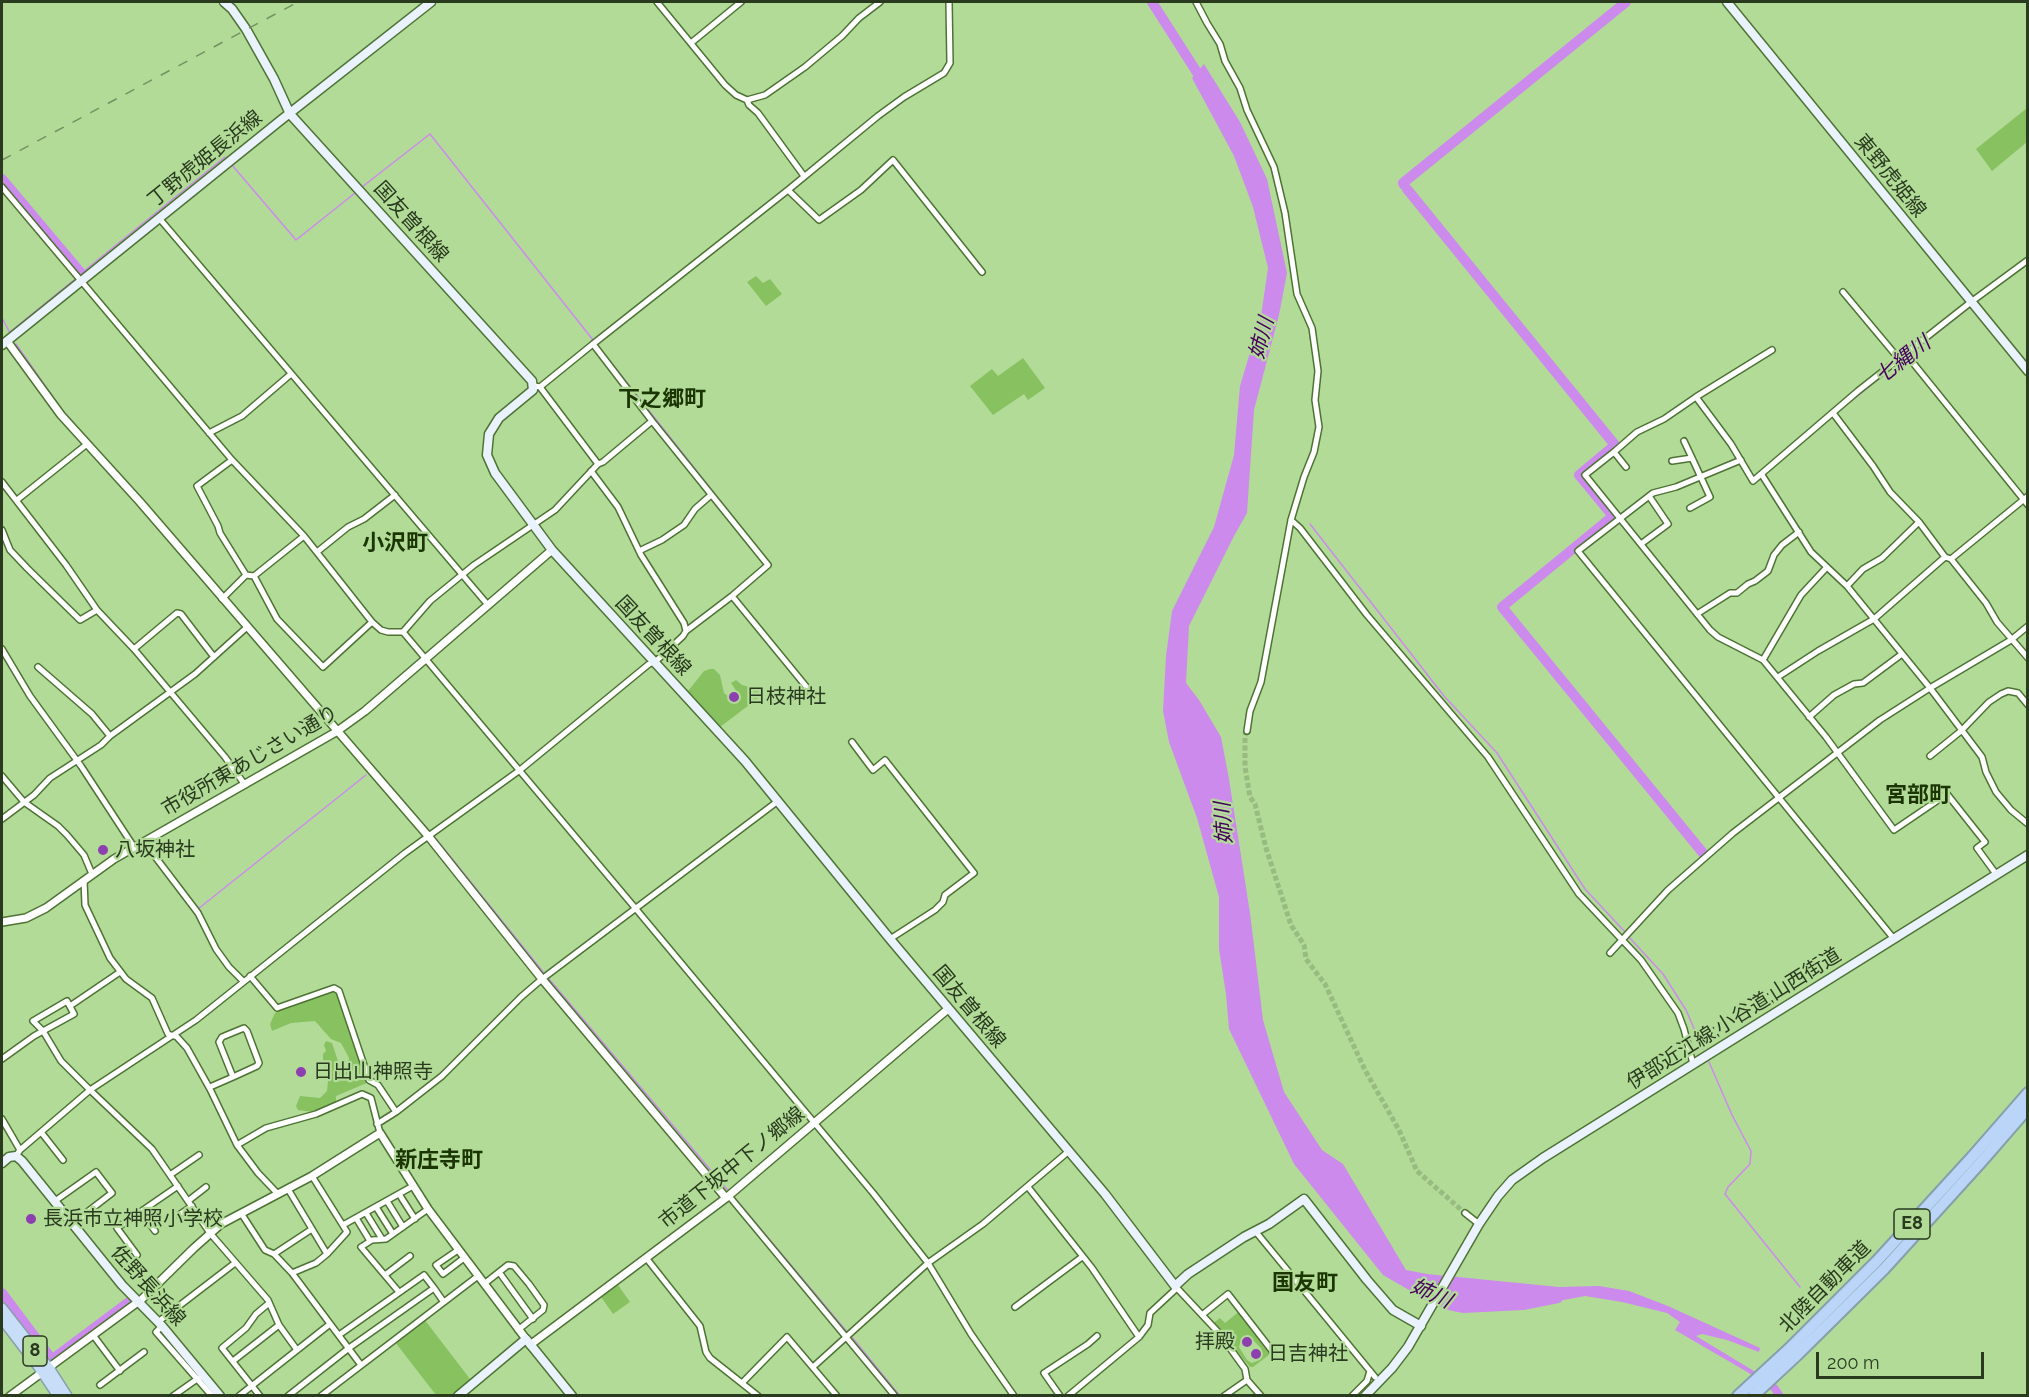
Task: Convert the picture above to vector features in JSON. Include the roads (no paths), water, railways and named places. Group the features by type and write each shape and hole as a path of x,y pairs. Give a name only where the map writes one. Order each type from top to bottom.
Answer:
{"highway":[{"name":"北陸自動車道","path":"1753,1395 1920,1216 2028,1092"},
{"name":"北陸自動車道","path":"1738,1395 1793,1352 1876,1276 2028,1108"},
{"name":"8","path":"2,1308 46,1370 58,1395"},
{"name":"8","path":"2,1319 67,1395"}],"main road":[{"name":"国友曽根線","path":"224,2 232,9 250,37 274,79 290,114 537,387 499,418 489,434 487,455 495,473 533,525 552,550 737,752 948,1009 1069,1151 1176,1287"},
{"name":"丁野虎姫長浜線","path":"4,343 431,2"},
{"name":"東野虎姫線","path":"1727,2 2028,371"},
{"name":"伊部近江線;小谷道;山西街道","path":"1365,1395 1392,1368 1421,1326 1478,1227 1498,1196 1512,1180 2028,855"},
{"path":"2,1163 18,1153"},
{"name":"佐野長浜線","path":"18,1153 137,1302 200,1376 220,1395"},
{"path":"1176,1287 1188,1274 1304,1199 1366,1280 1393,1310 1421,1326"},
{"path":"458,1395 528,1342 572,1395"}],"street":[{"path":"657,2 725,85 747,100 758,113 804,176"},
{"path":"691,44 741,2"},
{"path":"747,100 765,95 805,67 880,2"},
{"path":"598,464 537,387 788,190 878,116 944,73 950,63 949,2"},
{"path":"1196,2 1220,44 1225,61 1240,88 1247,110 1274,167 1285,213 1297,294 1312,328 1318,371 1315,400 1319,427 1314,452 1291,520 1261,682 1250,711 1247,731"},
{"path":"788,190 819,220 861,190 893,160 982,272"},
{"path":"2,187 232,460 304,536 372,622 381,630 403,632 430,602 474,565 555,510 598,464 652,422"},
{"path":"159,218 488,604"},
{"path":"1696,397 1754,481 1899,358 2028,260"},
{"path":"1843,292 1899,358"},
{"path":"4,343 54,406 140,502 246,628 429,837 895,1395"},
{"path":"2,1119 18,1153 90,1090 196,1020 405,853 519,770 649,664 655,662 686,631 768,565 652,422 593,344"},
{"path":"1772,350 1664,419 1637,432 1586,475 1718,637 1763,660 1778,677 1894,830 1947,794 1985,842 1977,848 1996,874"},
{"path":"1778,677 1874,619 1948,558 2026,500 1905,354"},
{"path":"209,433 242,416 291,374"},
{"path":"1833,413 1874,466 1890,492 1919,522 1980,596 2011,640 2028,658"},
{"path":"1684,441 1710,497 1690,508"},
{"path":"16,500 87,444"},
{"path":"1614,452 1626,466"},
{"path":"1672,461 1692,458"},
{"path":"232,460 196,486 220,533 246,574 254,576 277,619 322,667 372,622"},
{"path":"1741,460 1701,478 1649,496 1578,551 1894,939"},
{"path":"591,471 618,507 639,551 684,622 686,631"},
{"path":"1762,475 1811,552 1847,586 1902,654 1982,758 1996,792 2011,810 2028,824"},
{"path":"2,482 97,610 134,649 225,757 244,785"},
{"path":"317,552 348,527 364,519 395,495"},
{"path":"639,551 662,540 684,525 695,509 711,495"},
{"path":"1641,544 1668,524 1649,496"},
{"path":"1291,520 1300,528 1367,615 1488,757 1580,894 1641,960 1678,1013 1693,1064"},
{"path":"1847,586 1863,569 1882,558 1919,522"},
{"path":"2,530 10,550 80,620 97,610"},
{"path":"1697,614 1730,593 1737,593 1768,571 1774,555 1782,545 1799,532"},
{"path":"254,576 304,536"},
{"name":"市役所東あじさい通り","path":"2,922 26,918 46,908 134,847 336,732 365,711 552,550"},
{"path":"1763,660 1801,595 1827,567"},
{"path":"222,599 246,574"},
{"path":"732,596 818,701"},
{"path":"134,649 177,613 181,614 214,657"},
{"path":"1610,953 1668,890 1733,833 1880,720 2011,640 2028,626"},
{"path":"2,819 50,778 101,745 195,674 246,628"},
{"path":"403,632 873,1193 928,1263 971,1334 1014,1395"},
{"path":"2,649 30,696 81,766 134,847"},
{"path":"1809,717 1834,695 1854,684 1863,683 1902,654"},
{"path":"38,667 87,709 110,736"},
{"path":"1930,756 1961,731 1989,702 2008,691 2018,693 2028,705"},
{"path":"852,742 873,770 885,760 974,873 945,895 943,902 935,910 890,939"},
{"path":"2,776 24,802 67,835 84,855 92,874"},
{"path":"377,1124 442,1076 521,997 778,801"},
{"path":"144,842 198,913 216,949 243,981"},
{"path":"84,880 86,905 110,958 126,979 152,998 168,1034 177,1038 187,1048 210,1088 237,1145 258,1173 278,1194"},
{"path":"70,1006 120,972"},
{"path":"250,976 277,1008 334,988 339,991 369,1080 378,1084 396,1112"},
{"path":"2,1059 43,1031 74,1014 67,1001 33,1021 43,1031 61,1061 144,1140 210,1233 268,1300 279,1325 297,1350"},
{"name":"市道下坂中下ノ郷線","path":"528,1342 646,1259 729,1195 948,1009"},
{"path":"210,1088 257,1066 259,1063 244,1028 222,1037 219,1042 233,1077"},
{"path":"237,1145 266,1128 316,1114 362,1094 371,1098 380,1133 413,1186 477,1276 528,1342"},
{"path":"41,1132 63,1160"},
{"path":"10,1395 137,1302 210,1233 242,1213 312,1176 380,1133"},
{"path":"813,1367 928,1263 983,1224 1069,1151"},
{"path":"170,1175 199,1155"},
{"path":"55,1201 96,1172 112,1193 73,1223"},
{"path":"292,1273 316,1263 347,1232 312,1176"},
{"path":"137,1255 117,1228 178,1186"},
{"path":"343,1225 413,1186"},
{"path":"179,1215 206,1187"},
{"path":"1028,1187 1119,1305 1139,1337"},
{"path":"288,1189 327,1254"},
{"path":"399,1194 415,1219"},
{"path":"387,1201 403,1227"},
{"path":"376,1207 393,1234"},
{"path":"399,1293 361,1246 393,1234 428,1209"},
{"path":"141,1212 155,1231"},
{"path":"242,1213 265,1250 274,1254 292,1273 362,1365"},
{"path":"366,1213 382,1239"},
{"path":"1465,1213 1478,1227"},
{"path":"356,1218 370,1241"},
{"path":"274,1254 312,1229"},
{"path":"1256,1232 1375,1377"},
{"path":"458,1250 436,1265 442,1274 464,1258"},
{"path":"385,1275 410,1256"},
{"path":"1015,1306 1082,1257"},
{"path":"646,1259 700,1326 706,1352 710,1358 758,1395"},
{"path":"159,1326 235,1263"},
{"path":"484,1284 508,1265 514,1266 529,1284 544,1305 543,1311 518,1330"},
{"path":"499,1272 533,1319"},
{"path":"339,1335 424,1275 443,1301"},
{"path":"321,1395 477,1276"},
{"path":"1072,1394 1139,1337 1148,1325 1150,1312 1176,1287 1219,1333 1245,1369 1247,1380 1261,1395"},
{"path":"288,1395 349,1348 434,1288"},
{"path":"1202,1315 1228,1294 1273,1352"},
{"path":"260,1395 222,1348 246,1329 256,1314 268,1304"},
{"path":"239,1395 330,1324"},
{"path":"233,1361 279,1325"},
{"path":"93,1335 120,1371"},
{"path":"1060,1395 1044,1373 1097,1336"},
{"path":"743,1382 787,1337 837,1395"},
{"path":"100,1385 144,1352"},
{"path":"1352,1395 1367,1381 1370,1371"},
{"path":"173,1395 200,1376 212,1395"},
{"path":"1224,1395 1247,1380"}],"water":[{"path":"1204,64 1240,122 1267,179 1287,273 1279,315 1254,410 1247,513 1189,626 1186,683 1221,737 1250,913 1263,1020 1284,1092 1322,1150 1343,1164 1406,1270 1559,1287 1599,1286 1629,1291 1668,1306 1760,1348 1759,1352 1727,1340 1702,1334 1696,1336 1777,1385 1784,1395 1774,1395 1749,1373 1675,1330 1680,1322 1667,1313 1585,1296 1564,1300 1467,1304 1416,1294 1383,1275 1294,1164 1229,1029 1219,949 1219,897 1197,818 1169,742 1163,711 1166,656 1172,611 1214,527 1234,455 1240,386 1261,316 1268,268 1253,207 1234,156 1192,78"}],"waterway":[{"name":"姉川","path":"1152,2 1205,85"},
{"path":"1404,185 1403,183 1626,2"},
{"path":"362,187 430,134 593,340"},
{"path":"79,275 225,157"},
{"path":"232,165 296,240 355,193"},
{"path":"2,179 81,273"},
{"path":"1407,189 1615,445 1579,475 1613,516 1502,607 1703,853"},
{"name":"七縄川","path":"1980,299 2027,264"},
{"path":"10,332 74,280"},
{"name":"七縄川","path":"1909,355 1969,308"},
{"path":"2,318 10,333"},
{"path":"16,344 62,410 167,528"},
{"path":"598,346 752,541"},
{"name":"七縄川","path":"1850,402 1905,358"},
{"path":"1310,524 1444,696 1497,753 1585,889 1625,932"},
{"path":"347,737 433,835 544,973 730,1193"},
{"path":"198,909 366,775"},
{"path":"1628,936 1663,974 1686,1010 1703,1049"},
{"path":"1709,1062 1732,1115 1751,1151 1750,1164 1728,1187 1725,1194 1800,1287"},
{"path":"733,1196 848,1333"},
{"name":"姉川","path":"1418,1291 1449,1305 1464,1308 1523,1305 1558,1298"},
{"path":"2,1293 50,1357 54,1358 129,1302"},
{"path":"160,1331 178,1352"},
{"path":"851,1336 900,1396"}],"tunnel":[{"path":"1247,731 1245,767 1250,797 1255,804 1266,848 1291,925 1304,945 1306,959 1325,984 1365,1070 1399,1130 1417,1171 1465,1213"}],"railway":[{"path":"2,160 298,2"}],"place":[{"name":"日枝神社","path":"734,697"},
{"name":"八坂神社","path":"103,850"},
{"name":"日出山神照寺","path":"301,1072"},
{"name":"長浜市立神照小学校","path":"31,1219"},
{"name":"拝殿","path":"1247,1342"},
{"name":"日吉神社","path":"1256,1354"}],"district":[{"name":"下之郷町","path":"662,399"},
{"name":"小沢町","path":"395,543"},
{"name":"宮部町","path":"1918,795"},
{"name":"新庄寺町","path":"439,1160"},
{"name":"国友町","path":"1305,1283"}]}
